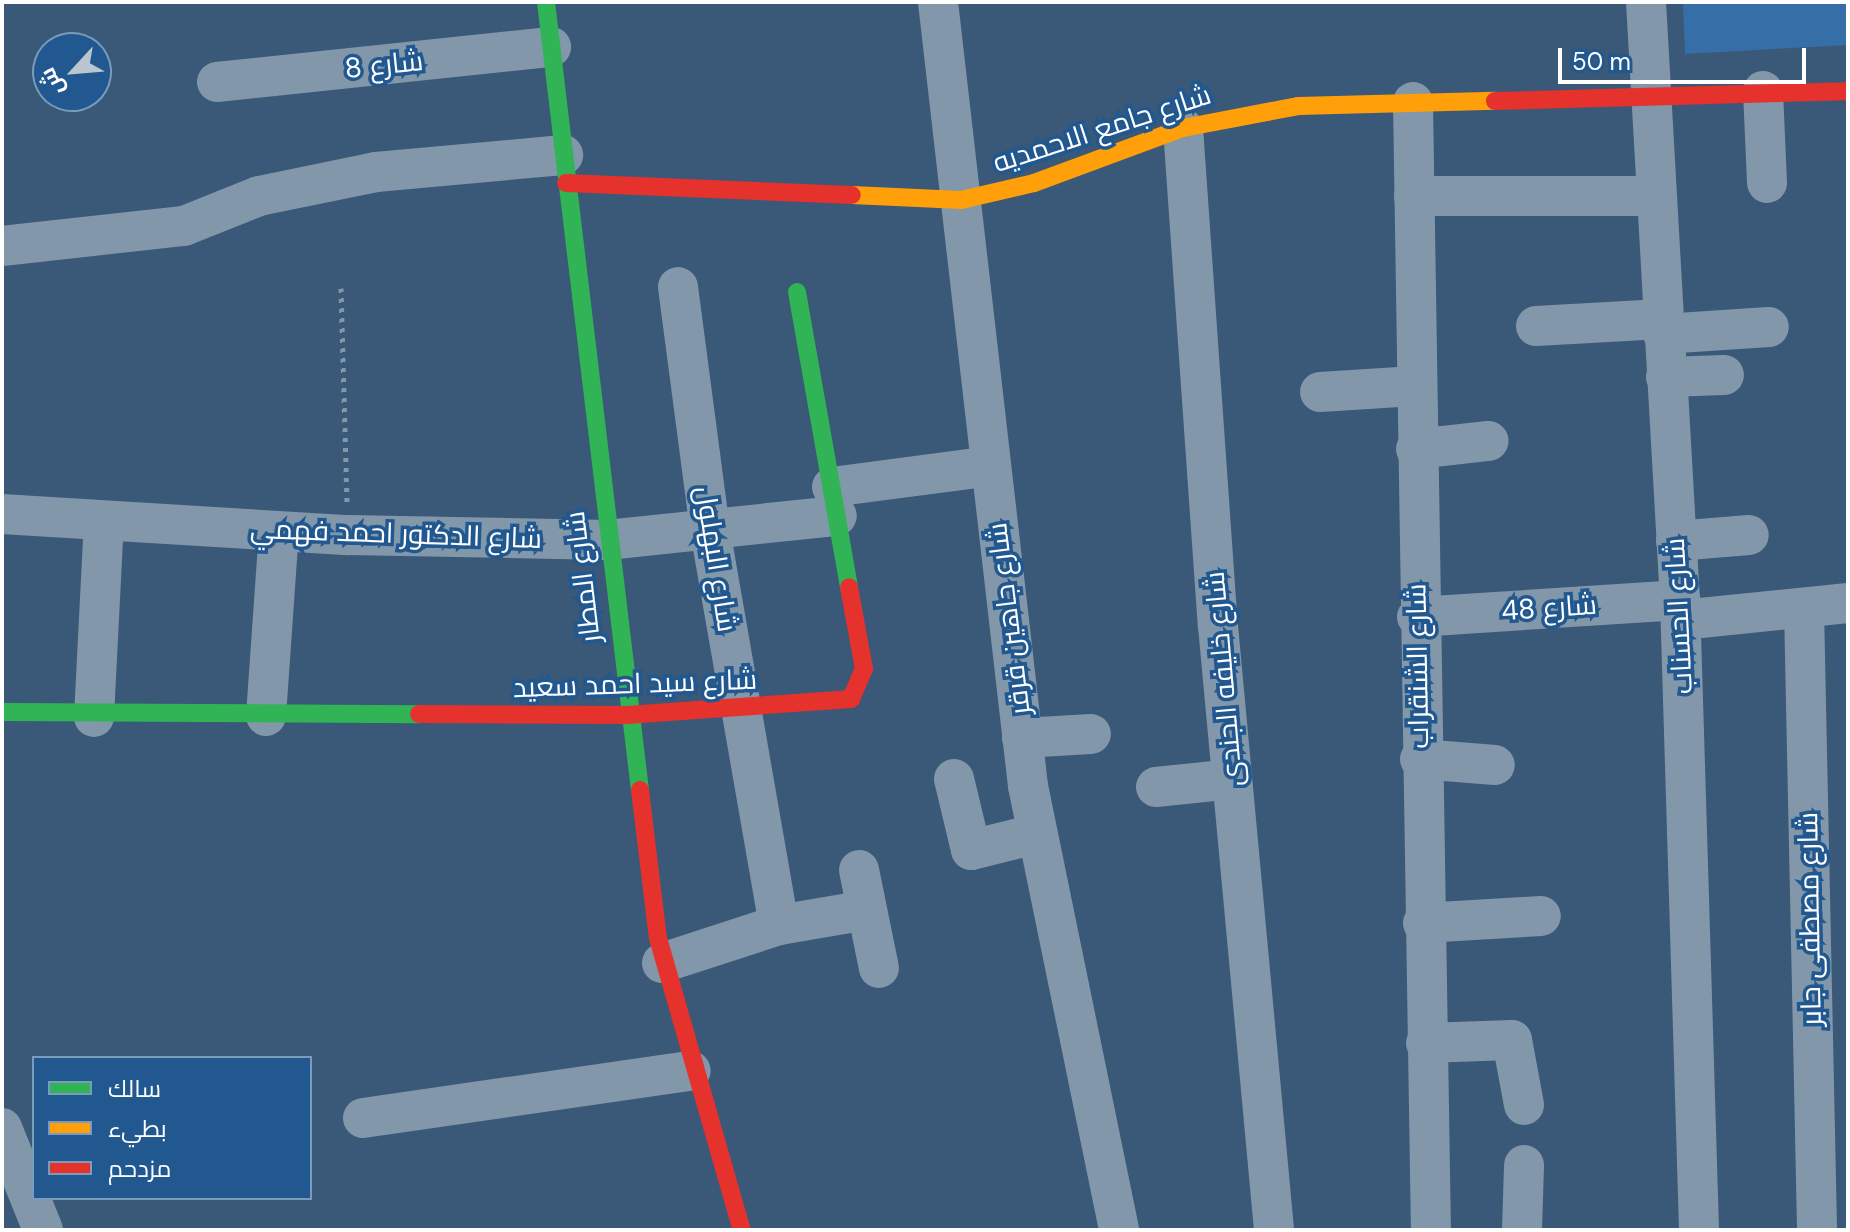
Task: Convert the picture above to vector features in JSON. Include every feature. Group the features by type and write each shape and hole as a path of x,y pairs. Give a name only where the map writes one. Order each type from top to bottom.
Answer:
{"street":[{"name":"شارع المطار","path":"546,2 627,715 662,963 691,1071 742,1230"},
{"name":"شارع جاهين قرقر","path":"938,2 1022,738 1036,834 1119,1230"},
{"name":"شارع الحسناب","path":"1646,2 1654,196 1680,610 1699,1230"},
{"name":"شارع 8","path":"217,82 551,47"},
{"path":"1763,91 1767,183"},
{"name":"شارع جامع الاحمديه","path":"564,169 961,200 1034,183 1183,128 1298,106 1848,91"},
{"name":"شارع الشنقراب","path":"1413,102 1417,617 1431,1230"},
{"name":"شارع خليفه الجندى","path":"1183,128 1232,779 1274,1230"},
{"path":"2,246 184,226 259,196 376,172 564,169"},
{"path":"1414,196 1654,196"},
{"name":"شارع البهلول","path":"678,287 710,530 779,925"},
{"name":"شارع سيد احمد سعيد","path":"2,712 94,717 627,715 840,702 860,691 864,669 797,292"},
{"path":"1536,326 1769,327"},
{"path":"1666,377 1724,375"},
{"path":"1320,392 1415,386"},
{"path":"1416,449 1489,441"},
{"name":"شارع الدكتور احمد فهمي","path":"2,514 348,535 607,540 710,530 991,466"},
{"path":"94,717 104,522"},
{"path":"266,716 279,531"},
{"path":"1676,541 1749,535"},
{"name":"شارع 48","path":"1417,617 1804,608 1848,603"},
{"name":"شارع مصطفى جابر","path":"1804,608 1817,1230"},
{"path":"1022,738 1091,734"},
{"path":"1420,759 1495,765"},
{"path":"954,779 971,850 1036,834"},
{"path":"1156,787 1232,779"},
{"path":"859,870 879,968"},
{"path":"662,963 779,925 867,910"},
{"path":"1423,923 1541,916"},
{"path":"1426,1043 1512,1040 1524,1105"},
{"path":"363,1118 691,1071"},
{"path":"2,1128 43,1230"},
{"path":"1522,1230 1524,1165"}],"path":[{"path":"341,288 348,535"}],"shaded area":[{"path":"1683,2 1848,2 1848,45 1685,54"}],"traffic: fast":[{"path":"546,2 640,790"},
{"path":"797,292 849,587"},
{"path":"2,712 419,714"}],"traffic: slow":[{"path":"852,195 961,200 1034,183 1183,128 1298,106 1495,101"}],"traffic: jam":[{"path":"1495,101 1848,91"},
{"path":"566,183 852,195"},
{"path":"419,714 627,715 851,699 864,669 849,587"},
{"path":"640,790 658,938 742,1230"}]}
